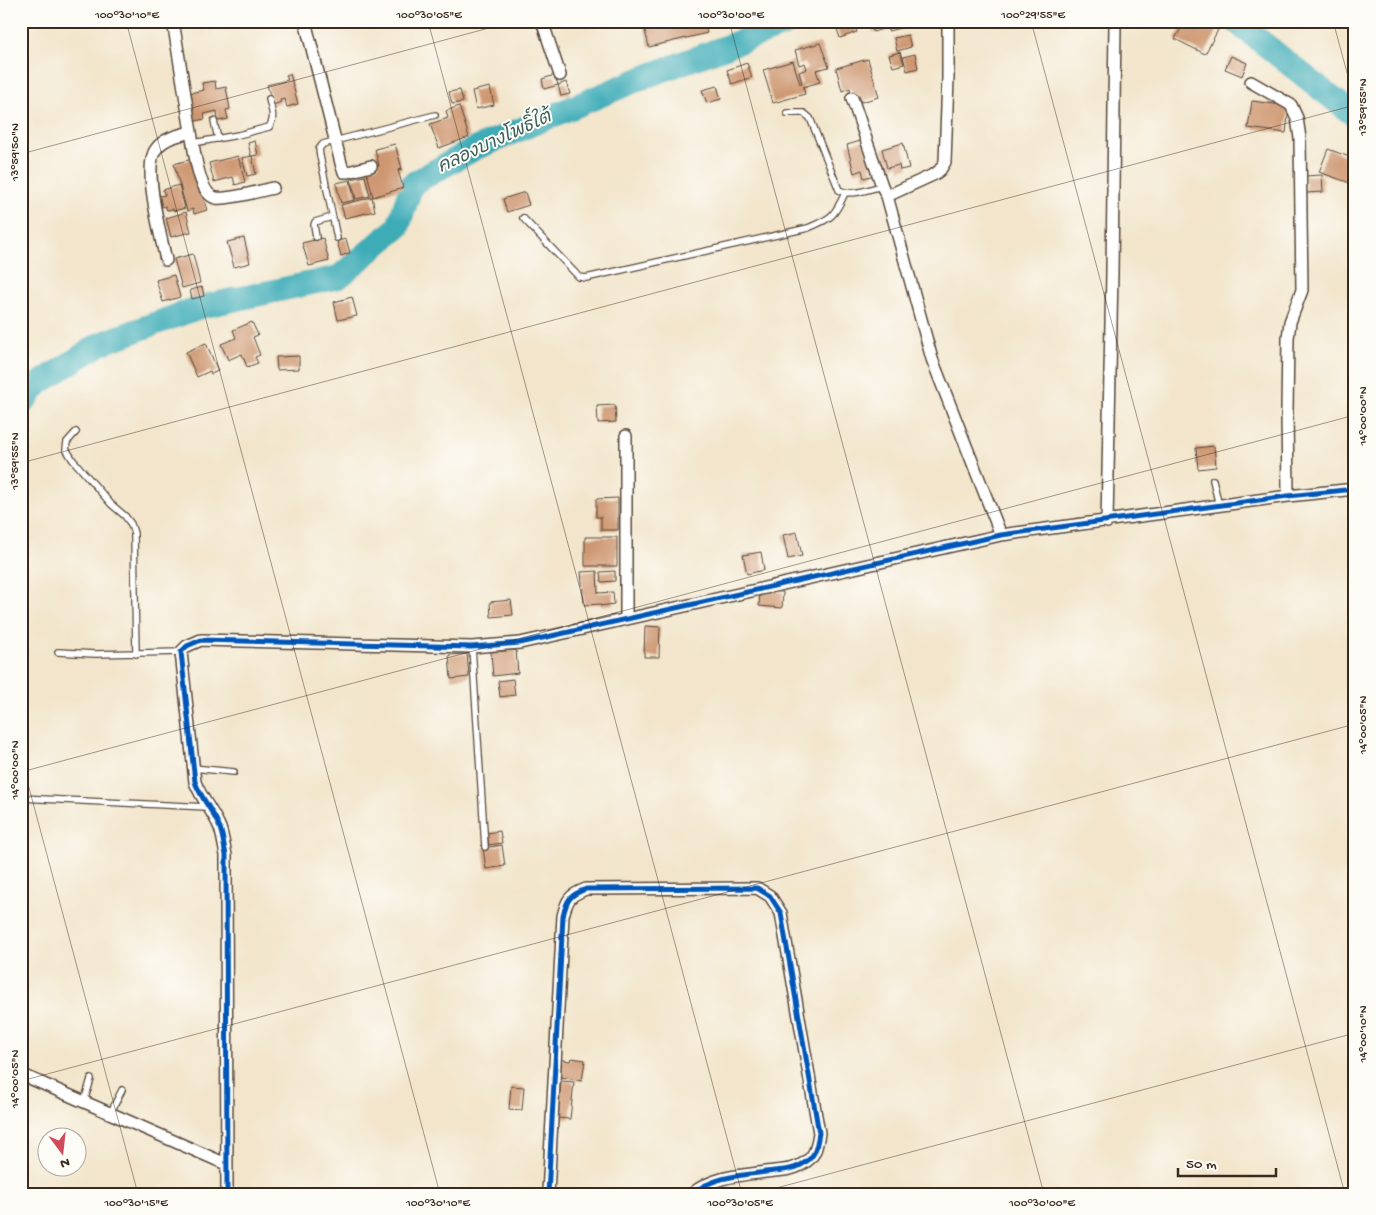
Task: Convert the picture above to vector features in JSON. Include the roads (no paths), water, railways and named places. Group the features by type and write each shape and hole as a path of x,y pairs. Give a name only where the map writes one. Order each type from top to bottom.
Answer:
{"street":[{"path":"173,21 192,138 204,189 215,198 225,198 273,188"},
{"path":"305,21 344,172 371,166"},
{"path":"542,21 560,75"},
{"path":"885,191 935,174 940,170 944,162 948,78 948,21"},
{"path":"1107,522 1115,24"},
{"path":"1251,82 1291,105 1297,118 1300,138 1302,290 1290,322 1288,338 1288,496"},
{"path":"852,98 885,191 932,360 1001,535"},
{"path":"166,260 155,208 152,161 154,150 170,138 192,138"},
{"path":"626,436 626,618"},
{"path":"227,1194 226,855 219,826 200,796 193,768 180,652 186,646 201,640 472,647 520,643 1001,535 1288,496 1355,489"},
{"path":"548,1194 563,916 566,902 574,894 586,889 757,888 770,896 781,913 818,1133 817,1149 808,1161 795,1168 722,1179 702,1186 692,1194"},
{"path":"25,1076 226,1164"}],"lane":[{"path":"192,138 218,139 270,126 274,116 269,99"},
{"path":"787,113 804,113 810,118 834,181 840,190 846,193 885,191"},
{"path":"336,238 319,149 323,144 435,115"},
{"path":"214,121 218,139"},
{"path":"523,218 578,276 586,278 808,228 826,221 836,212 846,193"},
{"path":"316,237 315,222 332,217"},
{"path":"76,432 67,442 66,448 73,460 111,504 125,516 131,524 134,533 136,654"},
{"path":"1213,480 1219,506"},
{"path":"472,647 485,847"},
{"path":"58,652 95,654 180,652"},
{"path":"193,768 234,772"},
{"path":"21,798 207,807"},
{"path":"84,1102 91,1079"},
{"path":"110,1114 122,1090"}],"waterway":[{"name":"คลองบางโพธิ์ใต้","path":"21,405 38,384 100,344 200,307 339,277 398,227 412,184 474,149 642,78 795,21"},
{"name":"คลองบางโพธิ์ใต้","path":"1235,21 1355,116"}]}
